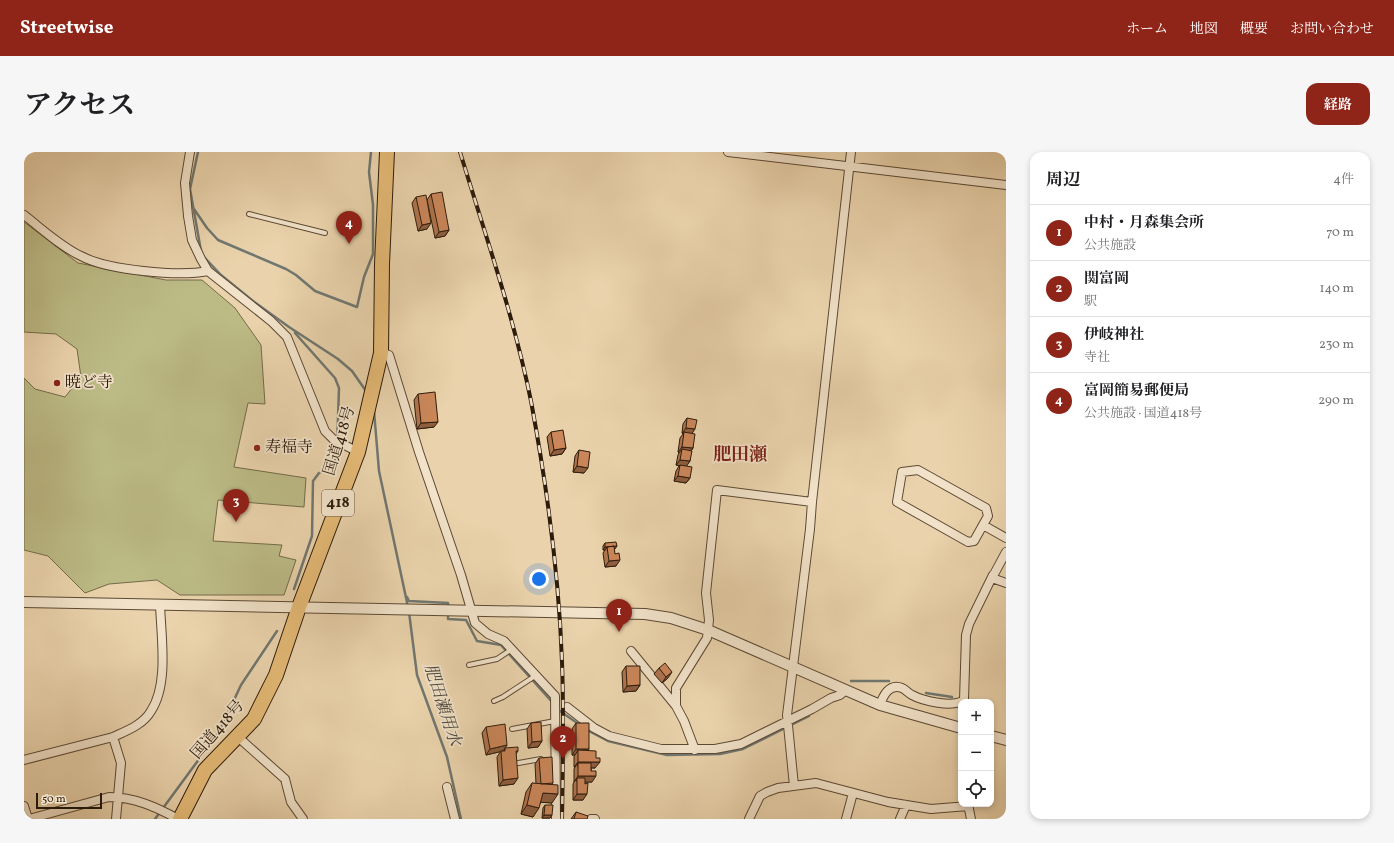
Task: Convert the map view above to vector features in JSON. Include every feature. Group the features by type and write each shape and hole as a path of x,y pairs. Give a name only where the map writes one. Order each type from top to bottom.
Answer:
{"highway":[{"name":"国道418号","path":"179,819 205,770 254,719 276,675 299,607 358,452 381,353 382,264 387,152"}],"street":[{"path":"190,152 185,183 188,216 192,240 208,271 271,321 287,337 325,431 333,439 358,452"},
{"path":"728,152 1006,185"},
{"path":"794,786 787,721 810,529 851,152"},
{"path":"24,215 71,251 82,257 103,264 175,273 208,271"},
{"path":"381,353 390,355 419,452 461,575 470,611 475,623 488,634 504,641 555,696 556,819"},
{"path":"918,470 986,508 988,516 983,525 974,541 968,542 897,502 902,472 918,470"},
{"path":"676,706 676,688 707,638 706,593 717,490 812,502"},
{"path":"983,525 1006,538"},
{"path":"992,578 1006,552"},
{"path":"880,705 888,690 893,687 901,688 921,699 954,704 964,700 966,635 969,624 993,575 992,578 1006,583"},
{"path":"24,602 645,614 671,618 708,630 880,705 958,727"},
{"path":"24,760 113,737 137,726 151,712 159,695 162,673 160,604"},
{"path":"631,652 676,706 684,721 694,750"},
{"path":"567,707 594,728 609,736 661,748 694,750 715,749 741,744 831,698 840,695 846,690"},
{"path":"113,737 121,763 116,819"},
{"path":"238,737 285,779 292,802 303,819"},
{"path":"994,737 1006,740"},
{"path":"749,819 760,796 778,788 816,783 906,805 932,809 958,806"},
{"path":"447,787 455,819"},
{"path":"846,819 853,793"},
{"path":"24,806 29,819 109,796 150,804 179,819"},
{"path":"900,819 906,805"},
{"path":"968,807 971,819"}],"lane":[{"path":"249,214 325,233"},
{"path":"470,665 497,659 512,650"},
{"path":"494,701 503,697 535,676"},
{"path":"512,729 555,721"},
{"path":"512,764 526,761 556,759"}],"shaded area":[{"path":"24,222 78,263 166,280 202,280 235,308 261,345 265,404 248,403 234,467 306,478 304,507 218,500 213,541 282,545 279,556 296,560 284,595 180,595 157,580 109,584 85,593 48,556 24,550 24,378 35,389 65,397 81,377 77,349 56,334 24,332"}],"building":[{"path":"442,192 449,230 439,232 431,194"},
{"path":"426,195 431,223 422,225 416,197"},
{"path":"435,392 438,422 421,423 418,394"},
{"path":"687,418 697,420 695,429 686,428"},
{"path":"563,430 566,448 554,450 551,432"},
{"path":"684,432 695,434 693,448 682,447"},
{"path":"682,449 692,451 690,461 680,460"},
{"path":"579,450 590,452 588,468 577,466"},
{"path":"680,465 692,467 690,478 678,476"},
{"path":"616,542 617,546 605,547 605,543"},
{"path":"614,546 615,554 619,553 620,560 609,561 607,547"},
{"path":"665,663 672,672 666,677 659,668"},
{"path":"626,666 640,666 640,685 627,686"},
{"path":"541,722 542,741 532,742 531,723"},
{"path":"576,723 589,723 589,749 576,749"},
{"path":"505,724 507,745 490,749 486,727"},
{"path":"518,747 518,751 516,751 518,778 503,780 501,751 505,751 505,748"},
{"path":"578,750 596,751 596,758 600,758 600,762 578,762"},
{"path":"552,757 553,783 541,784 539,758"},
{"path":"578,763 591,763 591,771 596,771 596,776 578,776"},
{"path":"577,778 585,778 585,784 588,783 587,794 577,794"},
{"path":"532,783 558,785 558,794 543,793 539,808 527,805"},
{"path":"545,805 553,805 552,815 544,815"},
{"path":"576,812 588,816 587,819 574,819"}],"waterway":[{"name":"肥田瀬用水","path":"198,152 190,189 201,251"},
{"path":"194,209 207,228 218,240 286,269 296,275 315,291 357,307 364,277 373,254 373,205 369,172 371,152"},
{"name":"肥田瀬用水","path":"204,257 221,275 253,301 338,359 352,371 366,391"},
{"name":"肥田瀬用水","path":"294,589 312,536 313,481 319,473 329,468 335,462 339,388 335,378 295,333"},
{"name":"肥田瀬用水","path":"374,411 379,471 408,607"},
{"name":"肥田瀬用水","path":"407,597 409,601 448,603 448,607"},
{"name":"肥田瀬用水","path":"409,612 417,675 447,757 461,819"},
{"name":"肥田瀬用水","path":"448,612 448,619 466,620 477,641 501,645 553,703"},
{"name":"肥田瀬用水","path":"155,819 219,732 241,685 277,631"},
{"name":"肥田瀬用水","path":"851,681 889,681"},
{"name":"肥田瀬用水","path":"926,693 952,697"},
{"name":"肥田瀬用水","path":"557,709 580,725"},
{"name":"肥田瀬用水","path":"587,730 608,741 667,755 720,754 743,749 809,716"}],"railway":[{"path":"460,152 516,338 531,401 542,466 555,564 562,662 562,819"}],"place":[{"name":"富岡簡易郵便局","path":"349,244"},
{"name":"暁ど寺","path":"57,383"},
{"name":"寿福寺","path":"257,448"},
{"name":"伊岐神社","path":"236,522"},
{"name":"中村・月森集会所","path":"619,632"},
{"name":"関富岡","path":"563,759"}],"district":[{"name":"肥田瀬","path":"740,455"}]}
